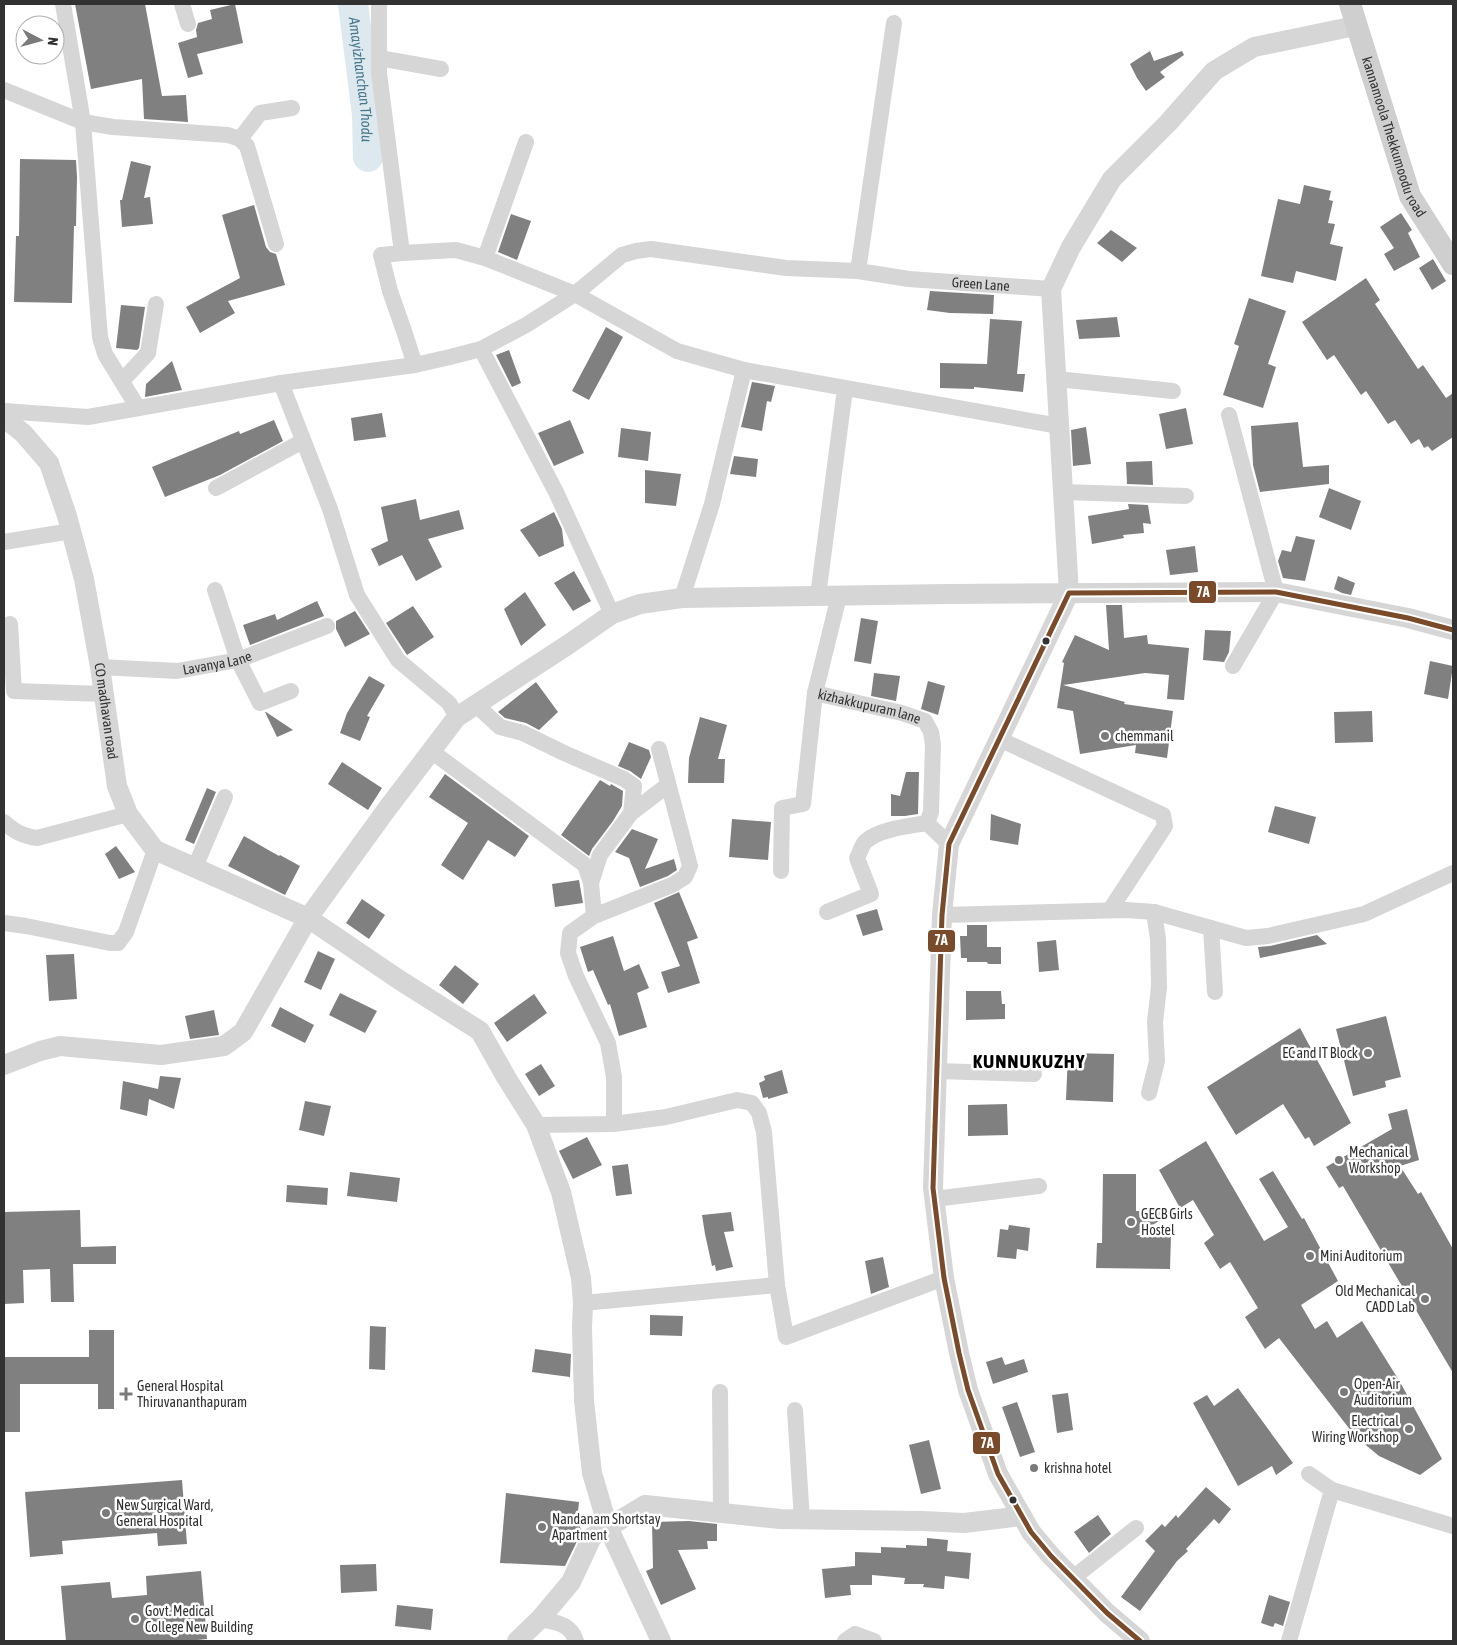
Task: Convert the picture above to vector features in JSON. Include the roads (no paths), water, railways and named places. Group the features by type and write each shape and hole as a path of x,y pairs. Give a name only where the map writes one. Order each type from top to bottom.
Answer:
{"main road":[{"name":"kannamoola Thekkumoodu road","path":"1350,4 1355,26 1410,196 1453,264"}],"street":[{"path":"63,4 82,122 100,337 105,354 138,408"},
{"path":"182,4 188,24"},
{"path":"379,4 379,73 402,253"},
{"path":"858,271 894,23"},
{"path":"1140,1641 1107,1613 1036,1538 998,1474 968,1390 944,1278 933,1188 942,915 949,844 1069,593 1052,289 1071,246 1112,179 1168,123 1214,71 1254,47 1355,26"},
{"path":"379,58 441,69"},
{"path":"4,90 82,122 113,127 228,135 240,139 247,146 276,244"},
{"path":"240,139 260,113 292,108"},
{"path":"485,258 526,142"},
{"path":"415,365 390,291 381,255 456,250 485,258 575,294 677,351 744,370 1059,426"},
{"name":"Green Lane","path":"4,411 88,417 281,383 415,365 480,349 526,325 575,294 622,255 636,251 651,250 786,268 858,271 909,278 1052,289"},
{"path":"122,381 148,353 156,304"},
{"path":"480,349 556,492 612,614"},
{"path":"682,598 712,504 744,370"},
{"path":"1057,379 1173,392"},
{"path":"281,383 330,509 357,595 398,660 449,703 457,717"},
{"path":"818,596 846,389"},
{"path":"1229,416 1276,592 1233,666"},
{"name":"CO madhavan road","path":"4,418 23,433 49,463 84,578 100,666 117,786 128,814 155,850"},
{"path":"216,488 303,441"},
{"path":"1063,492 1186,496"},
{"path":"4,542 71,531"},
{"path":"215,590 238,660 260,703 291,690"},
{"path":"4,1064 60,1046 161,1055 224,1046 243,1032 308,918 457,717 612,614 640,604 682,598 1276,592 1408,618 1453,630"},
{"path":"815,694 839,596"},
{"path":"10,624 14,691 104,694"},
{"name":"Lavanya Lane","path":"100,666 177,671 238,660 327,626"},
{"name":"kizhakkupuram lane","path":"781,871 782,808 803,804 815,694 902,713 925,721 931,732 933,745 931,812 927,823"},
{"path":"476,705 500,727 523,733 624,779 634,786 631,813"},
{"path":"999,739 1163,815 1165,826 1110,910"},
{"path":"614,1124 614,1077 608,1043 576,976 568,953 570,933 594,916 672,886 685,878 690,866 659,749"},
{"path":"431,751 585,865 592,883 594,916"},
{"path":"592,883 600,855 631,813 668,785"},
{"path":"195,867 225,797"},
{"path":"4,822 15,832 26,837 37,838 128,814"},
{"path":"827,912 871,894 857,858 865,841 879,834 927,823 949,844"},
{"path":"4,923 110,943 118,942 126,932 155,850 308,918 398,979 480,1031 536,1125 561,1192 581,1278 584,1401 592,1473 608,1527 661,1641"},
{"path":"942,915 1110,910 1154,912 1246,938 1268,936 1364,914 1453,873"},
{"path":"1149,1093 1157,1061 1155,1022 1159,987 1158,938 1154,912"},
{"path":"1211,928 1215,992"},
{"path":"936,1071 1034,1074"},
{"path":"536,1125 614,1124 666,1117 737,1100 752,1103 758,1113 764,1132 777,1285 786,1337 944,1278"},
{"path":"934,1199 1039,1186"},
{"path":"583,1303 777,1285"},
{"path":"720,1392 721,1513"},
{"path":"795,1410 802,1520"},
{"path":"1309,1474 1332,1490 1453,1526"},
{"path":"1289,1641 1332,1490"},
{"path":"517,1641 540,1620 571,1582 592,1537 646,1504 802,1520 964,1523 1022,1516"},
{"path":"1073,1578 1136,1528"},
{"path":"540,1620 561,1623 573,1633 576,1641"},
{"path":"845,1641 855,1634 874,1641"}],"waterway":[{"name":"Amayizhanchan Thodu","path":"353,4 367,115 368,157"}],"place":[{"name":"chemmanil","path":"1105,736"},
{"name":"EC and IT Block","path":"1368,1053"},
{"name":"Mechanical Workshop","path":"1339,1160"},
{"name":"GECB Girls Hostel","path":"1131,1222"},
{"name":"Mini Auditorium","path":"1310,1256"},
{"name":"Old Mechanical CADD Lab","path":"1425,1299"},
{"name":"Open-Air Auditorium","path":"1344,1392"},
{"name":"General Hospital Thiruvananthapuram","path":"126,1394"},
{"name":"Electrical Wiring Workshop","path":"1409,1429"},
{"name":"krishna hotel","path":"1034,1468"},
{"name":"New Surgical Ward, General Hospital","path":"106,1513"},
{"name":"Nandanam Shortstay Apartment","path":"542,1527"},
{"name":"Govt. Medical College New Building","path":"135,1619"}],"district":[{"name":"KUNNUKUZHY","path":"1029,1061"}]}
